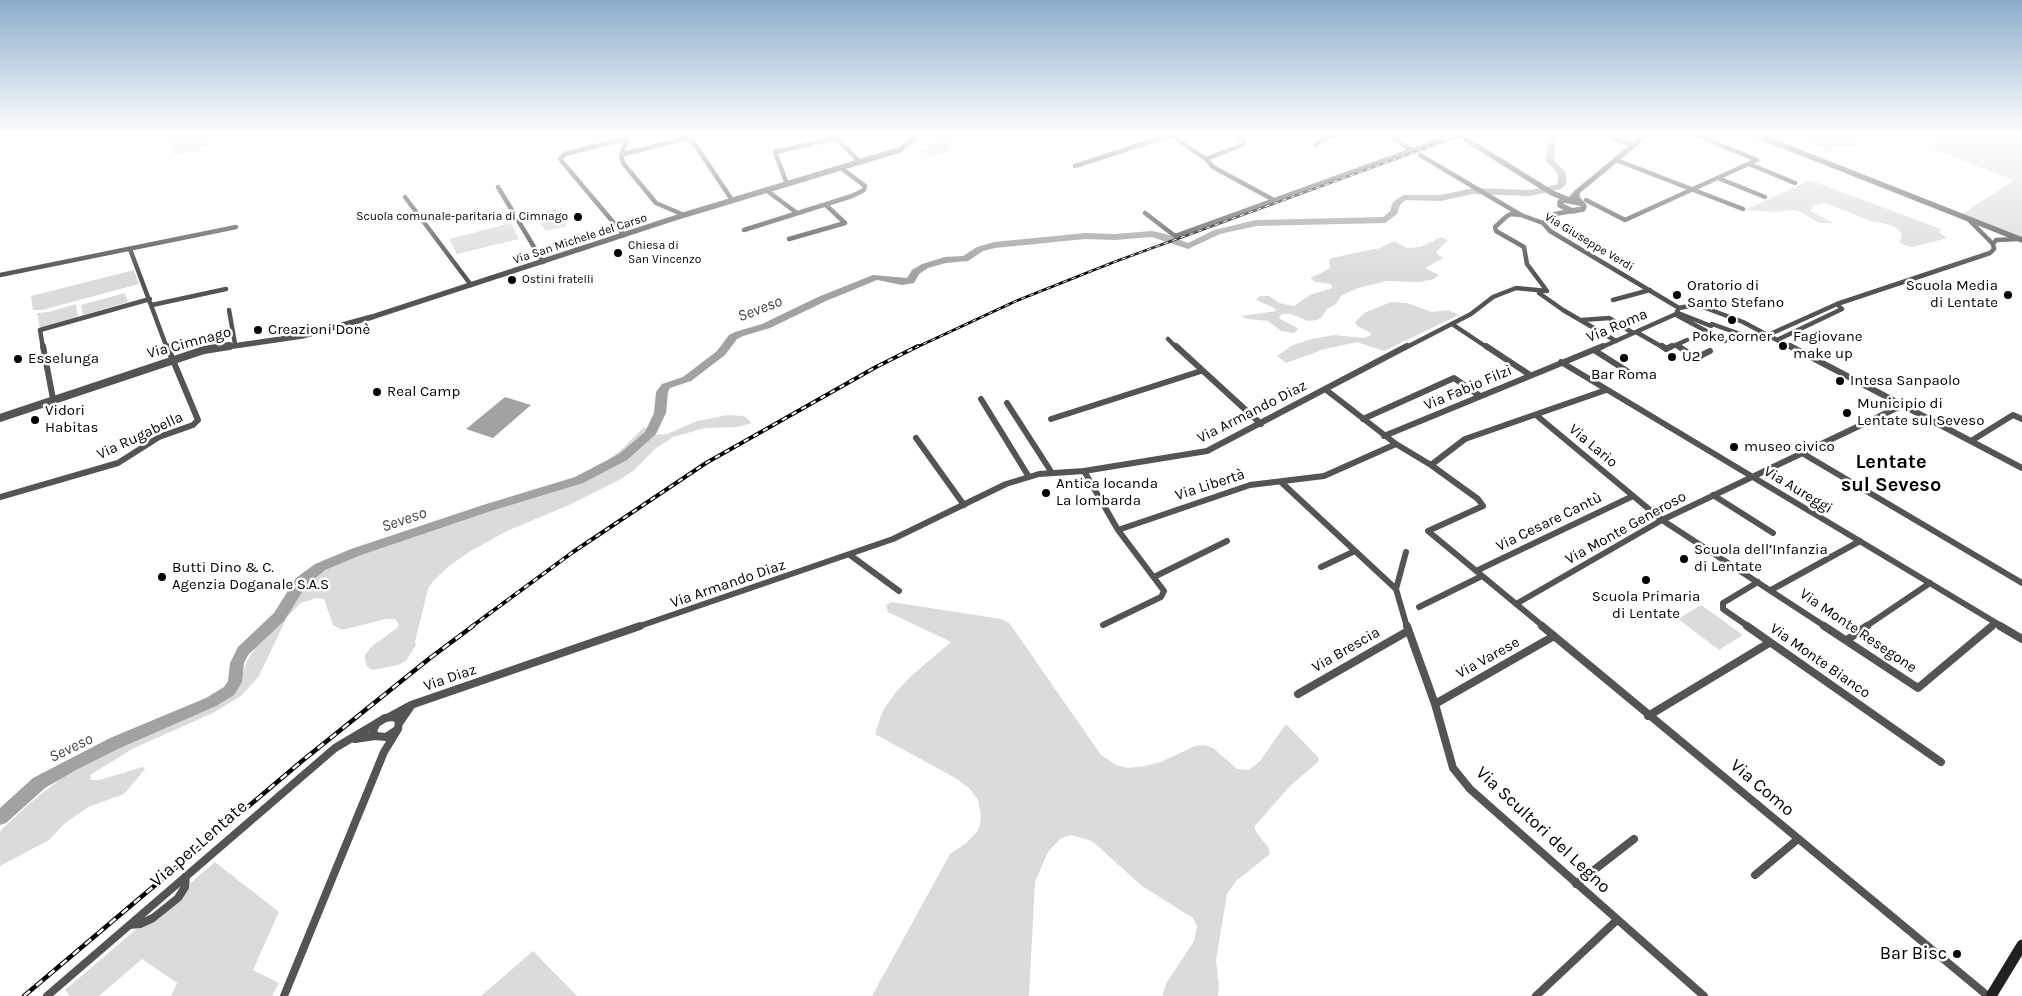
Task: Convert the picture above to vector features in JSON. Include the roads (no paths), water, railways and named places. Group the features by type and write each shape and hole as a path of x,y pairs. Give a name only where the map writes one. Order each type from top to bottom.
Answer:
{"main road":[{"path":"1990,996 2022,945"}],"street":[{"path":"579,181 624,235"},
{"path":"638,181 656,203 684,215"},
{"path":"720,181 732,200"},
{"name":"Via San Michele del Carso","path":"388,312 684,215 796,181"},
{"path":"744,230 852,196 866,188 860,181"},
{"path":"1239,181 1272,200"},
{"path":"1145,213 1176,236 1324,181"},
{"name":"Via Giuseppe Verdi","path":"1465,181 1521,214 1543,224 1550,231 1650,290 1677,312"},
{"path":"1533,181 1552,193 1570,200"},
{"path":"1570,200 1590,181"},
{"path":"1674,181 1743,209"},
{"path":"1577,192 1577,198 1583,202 1625,220 1710,181"},
{"path":"1727,181 1765,197"},
{"path":"1871,181 2021,240"},
{"path":"498,187 544,262"},
{"path":"766,190 797,213"},
{"path":"1552,193 1560,205 1572,210"},
{"path":"405,197 471,285"},
{"path":"1543,224 1555,214 1563,200 1583,202"},
{"path":"1555,214 1583,209 1583,202"},
{"path":"789,239 845,223 826,205"},
{"path":"1521,214 1507,216 1495,227 1500,235 1520,244 1524,248 1527,264 1539,277 1547,291 1539,293"},
{"path":"1768,335 1837,304 1990,253 1994,249 1993,244 1969,220"},
{"path":"0,275 236,227"},
{"path":"1983,233 2000,232"},
{"path":"2000,232 2001,239"},
{"path":"1993,244 1996,240 2001,239 2021,240"},
{"path":"130,249 172,360"},
{"path":"152,305 226,289"},
{"name":"Via Armando Diaz","path":"497,676 894,539 1006,484 1052,473 1084,471 1207,451 1472,314 1494,297 1509,290 1522,289 1539,293"},
{"path":"1613,300 1650,290"},
{"path":"1539,293 1563,310 1616,341"},
{"path":"53,399 40,330 150,299"},
{"path":"1777,340 1842,309 1837,304"},
{"path":"1677,312 1698,306 1732,317 2022,468"},
{"path":"229,310 235,344"},
{"name":"Via Cimnago","path":"0,418 204,350 235,344 302,336 388,312"},
{"path":"1677,312 1710,326 1712,324 1743,335"},
{"path":"1677,312 1725,341"},
{"name":"Via Roma","path":"1560,362 1616,341 1677,312"},
{"path":"1582,320 1609,318 1633,333 1666,349 1687,340"},
{"path":"1452,324 1530,375"},
{"path":"1168,339 1260,424"},
{"path":"1676,345 1696,358 1710,351"},
{"path":"1594,350 1630,372"},
{"name":"Via Rugabella","path":"0,497 118,463 159,437 193,425 198,420 172,360"},
{"name":"Via Fabio Filzi","path":"1384,436 1560,362"},
{"name":"Via Aureggi","path":"1560,362 1860,540 2022,639"},
{"path":"1051,419 1201,371"},
{"path":"1363,419 1454,378 1480,396"},
{"path":"1325,389 1384,436 1431,465 1465,439 1606,390"},
{"path":"981,399 1029,477"},
{"path":"1007,403 1052,473"},
{"name":"Via Monte Generoso","path":"1516,604 1662,520 1901,406"},
{"name":"Via Lario","path":"1536,415 1633,496"},
{"path":"1971,441 2013,415 2022,419"},
{"path":"916,438 964,505"},
{"name":"Via Libertà","path":"1118,530 1250,485 1324,476 1396,444"},
{"path":"1802,453 2022,583"},
{"name":"Via Como","path":"1431,465 1478,499 1483,506 1428,531 1648,716 1990,996"},
{"path":"1084,471 1118,530 1164,591 1161,597 1103,625"},
{"path":"1280,482 1396,589 1406,552"},
{"path":"1713,495 1773,533"},
{"name":"Via Monte Resegone","path":"1633,496 1662,520 1918,688 1996,623"},
{"name":"Via Cesare Cantù","path":"1419,607 1479,573 1633,496"},
{"path":"1771,590 1860,540"},
{"path":"1154,576 1227,541"},
{"path":"1321,567 1354,551"},
{"path":"850,555 899,591"},
{"name":"Via Monte Bianco","path":"1758,582 1723,603 1723,609 1941,762"},
{"path":"1847,640 1930,583"},
{"name":"Via Scultori del Legno","path":"1396,589 1453,768 1464,782 1699,994"},
{"name":"Via Brescia","path":"1298,694 1408,631"},
{"name":"Via Varese","path":"1434,704 1554,636"},
{"path":"1648,716 1769,643"},
{"name":"Via Diaz","path":"411,705 497,676"},
{"path":"384,752 379,736 373,730 377,723 411,705"},
{"path":"284,996 384,752 411,705"},
{"path":"389,717 396,718 399,726"},
{"name":"Via per Lentate","path":"48,996 129,926 140,924 153,918 178,898 184,887 186,876 335,748 377,723"},
{"path":"351,740 391,735 399,726"},
{"path":"1576,884 1634,839"},
{"path":"1755,874 1798,839"},
{"path":"1536,996 1617,920"}],"waterway":[{"name":"Seveso","path":"0,818 39,783 70,765 115,743 211,702 229,691 235,682 237,663 243,651 279,617 301,582 320,567 356,552 487,508 579,480 623,457 650,434 660,413 662,392 666,386 687,379 721,353 733,337 766,326 822,299 876,277 902,282 911,281 915,272 925,266 945,260 965,259 980,249 994,245 1085,236 1115,237 1152,234 1163,236 1188,246 1217,232 1256,223 1385,220 1394,212 1396,204 1403,198 1441,198 1473,191 1530,193 1558,187 1562,181"}],"railway":[{"path":"915,348 1016,301 1114,262 1334,181"},
{"path":"471,627 573,552 706,463 876,367 918,346"},
{"path":"24,996 302,761 430,658 473,626"}],"place":[{"name":"Scuola comunale-paritaria di Cimnago","path":"578,217"},
{"name":"Chiesa di San Vincenzo","path":"618,253"},
{"name":"Ostini fratelli","path":"512,280"},
{"name":"Oratorio di Santo Stefano","path":"1677,295"},
{"name":"Scuola Media di Lentate","path":"2008,295"},
{"name":"Poke corner","path":"1732,320"},
{"name":"Creazioni Donè","path":"258,330"},
{"name":"Fagiovane make up","path":"1783,346"},
{"name":"U2","path":"1672,357"},
{"name":"Bar Roma","path":"1624,358"},
{"name":"Esselunga","path":"18,359"},
{"name":"Intesa Sanpaolo","path":"1840,381"},
{"name":"Real Camp","path":"377,392"},
{"name":"Municipio di Lentate sul Seveso","path":"1847,413"},
{"name":"Vidori Habitas","path":"35,420"},
{"name":"museo civico","path":"1734,447"},
{"name":"Antica locanda La lombarda","path":"1046,493"},
{"name":"Scuola dell’Infanzia di Lentate","path":"1684,559"},
{"name":"Butti Dino & C. Agenzia Doganale S.A.S","path":"162,577"},
{"name":"Scuola Primaria di Lentate","path":"1646,580"},
{"name":"Bar Bisc","path":"1957,954"}],"district":[{"name":"Lentate sul Seveso","path":"1891,474"}]}
